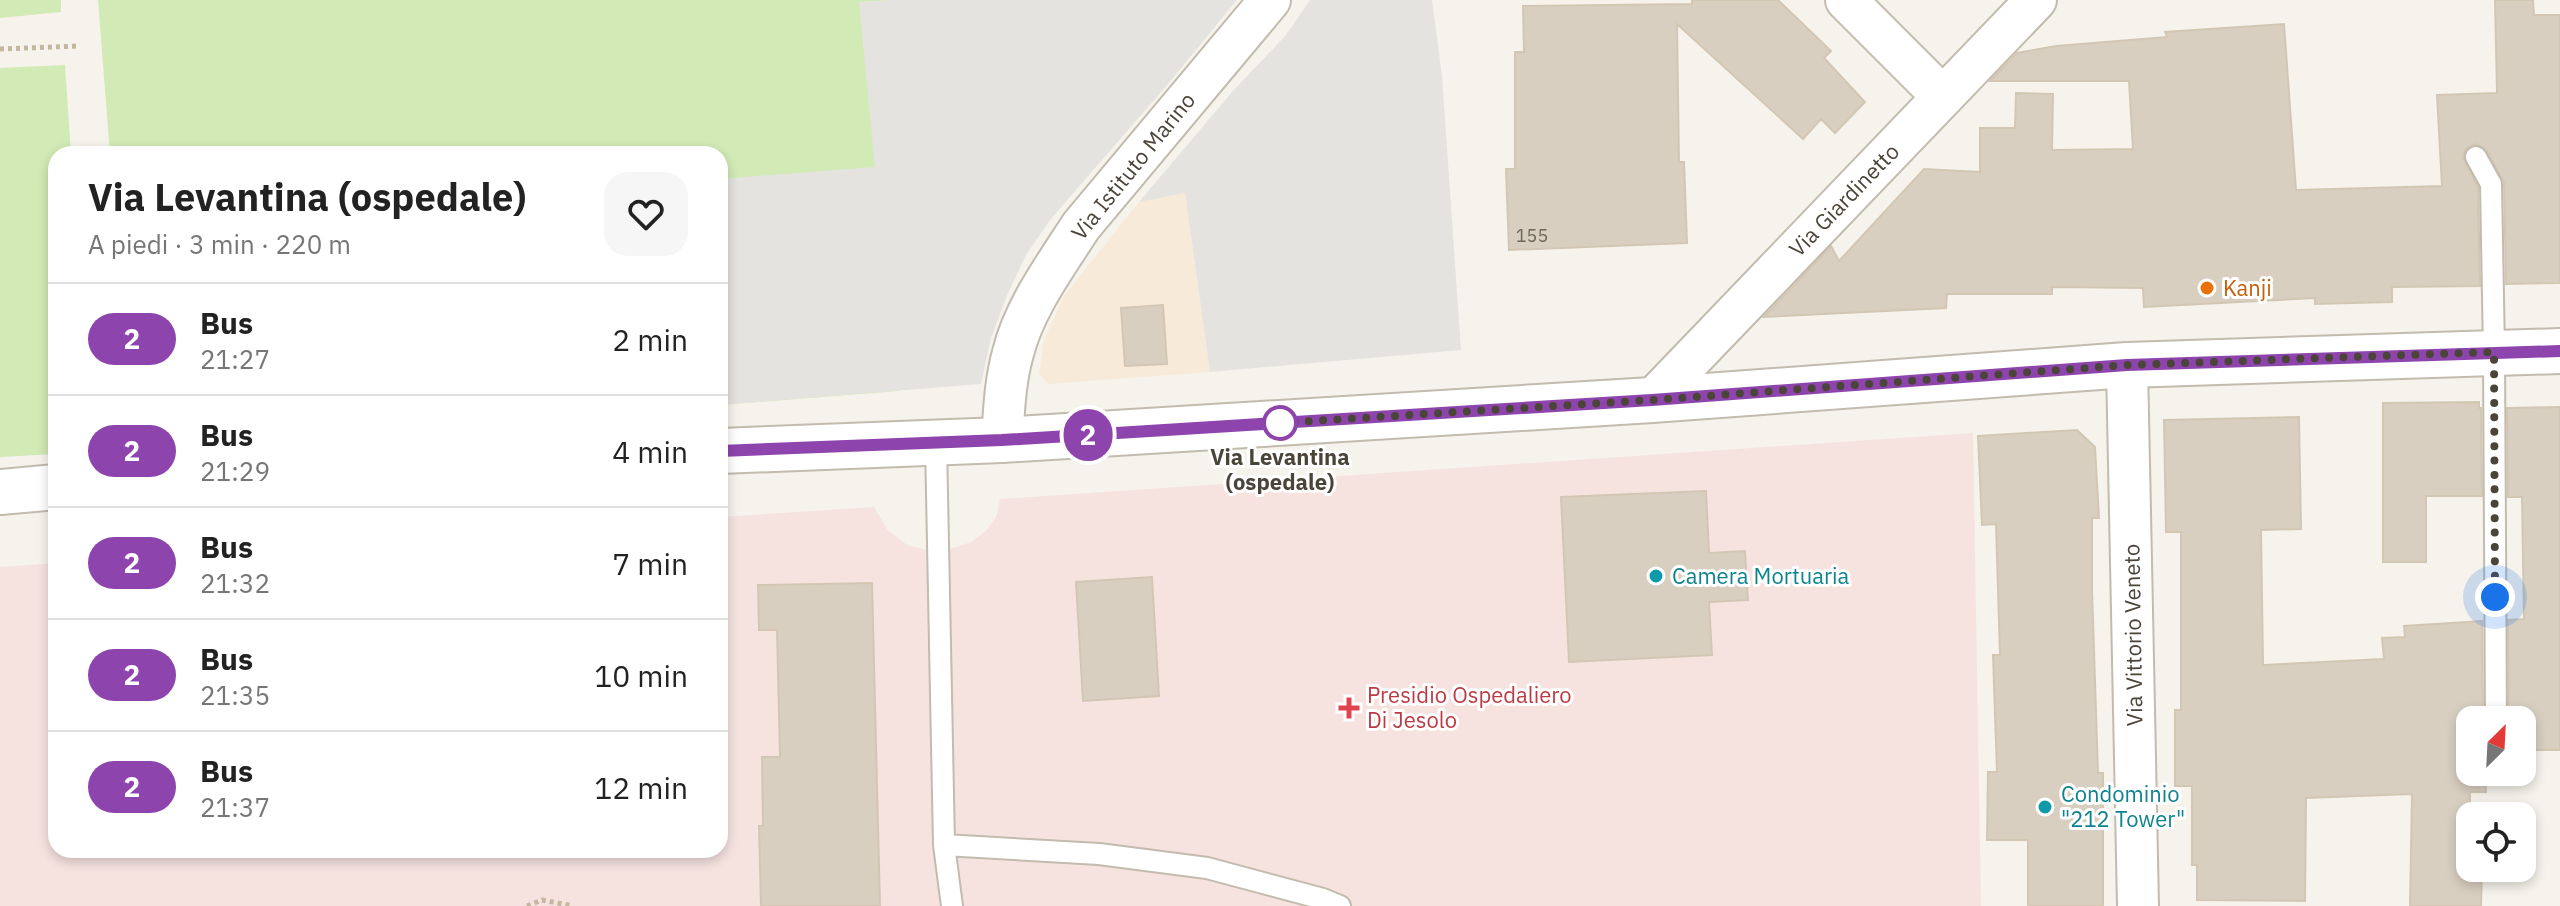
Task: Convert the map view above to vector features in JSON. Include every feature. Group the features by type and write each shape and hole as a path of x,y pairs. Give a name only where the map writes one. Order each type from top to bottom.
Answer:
{"street":[{"name":"Via Istituto Marino","path":"1002,440 1013,352 1023,324 1060,258 1081,226 1270,0"},
{"path":"1846,0 1942,96"},
{"name":"Via Giardinetto","path":"1652,400 2036,0"},
{"path":"728,451 1002,440 1652,400 2127,365 2560,351"},
{"name":"Via Vittorio Veneto","path":"2127,365 2138,906"},
{"path":"0,492 48,488"}],"lane":[{"path":"2476,157 2491,184 2496,706"},
{"path":"936,443 944,845 952,906"},
{"path":"944,845 1099,854 1207,868 1340,906"}],"path":[{"path":"0,49 79,46"},
{"path":"527,906 542,900 573,906"}],"shaded area":[{"path":"1237,0 1050,220 1026,255 991,338 981,384 728,404 728,178 875,167 859,2"},
{"path":"1310,0 1432,0 1442,76 1461,350 1210,372 1185,193 1139,202 1232,92 1286,35"},
{"path":"1185,192 1210,372 1048,384 1039,373 1044,340 1064,296 1139,202"},
{"name":"Presidio Ospedaliero Di Jesolo","path":"1973,433 1981,906 0,906 0,567 48,564 48,858 728,858 728,516 874,507 887,529 907,545 938,553 971,542 987,530 997,515 1000,499"}],"green space":[{"path":"0,0 61,0 61,12 0,18"},
{"path":"98,0 894,0 860,2 899,391 728,404 728,146 109,146"},
{"path":"65,65 70,146 48,146 48,454 0,457 0,68"}],"building":[{"path":"1692,0 1778,0 1831,51 1824,58 1865,102 1835,133 1821,119 1803,139 1677,24 1679,162 1684,162 1687,243 1509,250 1506,169 1515,169 1515,52 1524,52 1523,6 1692,4"},
{"path":"2495,0 2533,0 2534,15 2560,15 2560,283 2506,284 2504,183 2487,151 2475,144 2465,150 2463,158 2478,187 2480,286 2392,287 2392,302 2315,304 2315,298 2144,307 2143,288 2052,287 2052,294 1947,294 1946,308 1764,317 1831,246 1839,261 1924,169 1980,172 1980,128 2015,128 2016,93 2053,94 2052,150 2133,149 2129,81 1990,81 2017,53 2056,46 2167,37 2165,32 2284,24 2296,190 2442,186 2437,95 2497,93"},
{"path":"1163,305 1167,364 1125,366 1121,308"},
{"path":"2479,402 2482,496 2426,496 2426,562 2383,562 2383,403"},
{"path":"2560,407 2560,750 2536,750 2536,706 2509,706 2508,620 2524,619 2522,497 2508,497 2507,408"},
{"path":"2299,417 2301,529 2261,530 2263,665 2384,659 2382,638 2405,637 2404,626 2482,621 2483,706 2456,706 2456,786 2486,786 2486,792 2470,792 2470,802 2456,802 2456,882 2482,882 2481,906 2410,906 2412,794 2306,798 2305,901 2197,900 2197,865 2192,865 2192,786 2175,786 2175,710 2181,710 2181,532 2166,532 2164,420"},
{"path":"2077,430 2095,447 2099,518 2092,518 2092,589 2098,773 2103,773 2103,906 2028,906 2028,840 1987,840 1988,772 1997,772 1993,655 2000,655 1996,524 1982,525 1978,436"},
{"name":"Camera Mortuaria","path":"1706,491 1709,553 1745,551 1748,600 1709,602 1712,655 1569,662 1561,497"},
{"path":"1152,577 1159,696 1083,701 1076,582"},
{"path":"872,583 880,906 761,906 759,826 763,826 762,757 780,757 777,630 759,630 758,585"}],"bus line":[{"name":"2","path":"728,451 1002,440 1652,400 2127,365 2560,351"}],"place":[{"name":"Kanji","path":"2207,288"},
{"name":"Via Levantina (ospedale)","path":"1280,423"},
{"name":"Camera Mortuaria","path":"1656,576"},
{"name":"Presidio Ospedaliero Di Jesolo","path":"1349,708"},
{"name":"Condominio \"212 Tower\"","path":"2045,807"}],"route":[{"path":"1280,423 1652,400 2127,365 2494,352 2495,597"}]}
